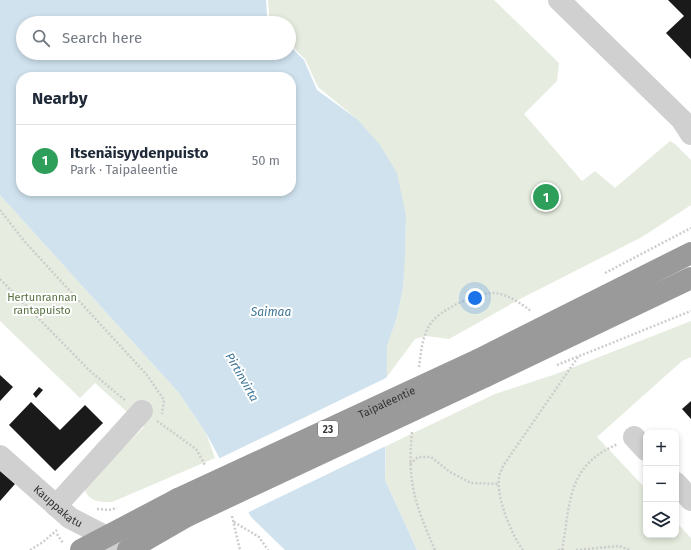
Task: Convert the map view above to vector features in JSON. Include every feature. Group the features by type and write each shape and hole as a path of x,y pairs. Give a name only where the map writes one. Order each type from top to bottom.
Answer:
{"highway":[{"name":"Taipaleentie","path":"482,368 691,253"},
{"name":"Taipaleentie","path":"73,547 183,507 482,368 691,278"},
{"name":"Taipaleentie","path":"128,550 183,507"}],"street":[{"path":"559,0 682,120 691,134"},
{"path":"56,506 144,412"},
{"name":"Kauppakatu","path":"0,456 70,518 105,536 122,550"},
{"path":"679,486 691,500"}],"path":[{"path":"0,210 25,242 118,342 158,389 164,400 164,409 144,412 118,395 90,371 0,279"},
{"path":"550,368 691,311"},
{"path":"523,550 509,524 499,484 499,478 503,466 578,357"},
{"path":"562,550 566,519 574,487 580,472 602,451 640,444"},
{"path":"410,464 418,457 431,457 450,472 471,483 499,484"},
{"path":"234,522 259,537 268,550"},
{"path":"56,531 73,547"},
{"path":"576,550 619,546 630,550"},
{"path":"558,550 566,550"}],"green space":[{"path":"268,0 494,0 559,63 557,81 524,114 582,181 595,171 615,188 670,141 691,160 691,205 642,237 520,299 449,339 426,336 415,339 386,378 387,346 397,317 403,288 406,216 357,119 318,87 305,59 296,50 296,16 269,15"},
{"name":"Hertunrannan rantapuisto","path":"0,195 179,393 206,433 215,458 112,502 98,501 88,496 84,487 144,427 95,383 80,398 0,321"},
{"path":"691,321 691,357 682,361 597,437 643,486 643,538 679,538 679,525 691,538 691,550 417,550 385,480 386,446 495,394 556,374"}],"water":[{"name":"Saimaa","path":"0,0 266,0 268,16 16,16 16,60 296,60 296,52 304,60 317,90 357,119 380,145 397,173 406,216 405,256 403,288 397,317 387,346 385,480 417,550 285,550 251,517 206,433 179,393 0,195"}],"pier":[{"path":"388,377 388,445 247,513 218,459"}],"building":[{"path":"668,0 691,0 691,59 666,33 684,16"},
{"path":"0,375 13,387 0,401"},
{"path":"39,387 43,390 36,398 33,394"},
{"path":"691,401 691,419 682,409"},
{"path":"31,402 60,430 85,405 103,423 55,471 9,425"},
{"path":"0,471 15,484 0,501"}],"place":[{"name":"Itsenäisyydenpuisto","path":"546,197"}],"water label":[{"name":"Pirtinvirta","path":"242,377"}]}
